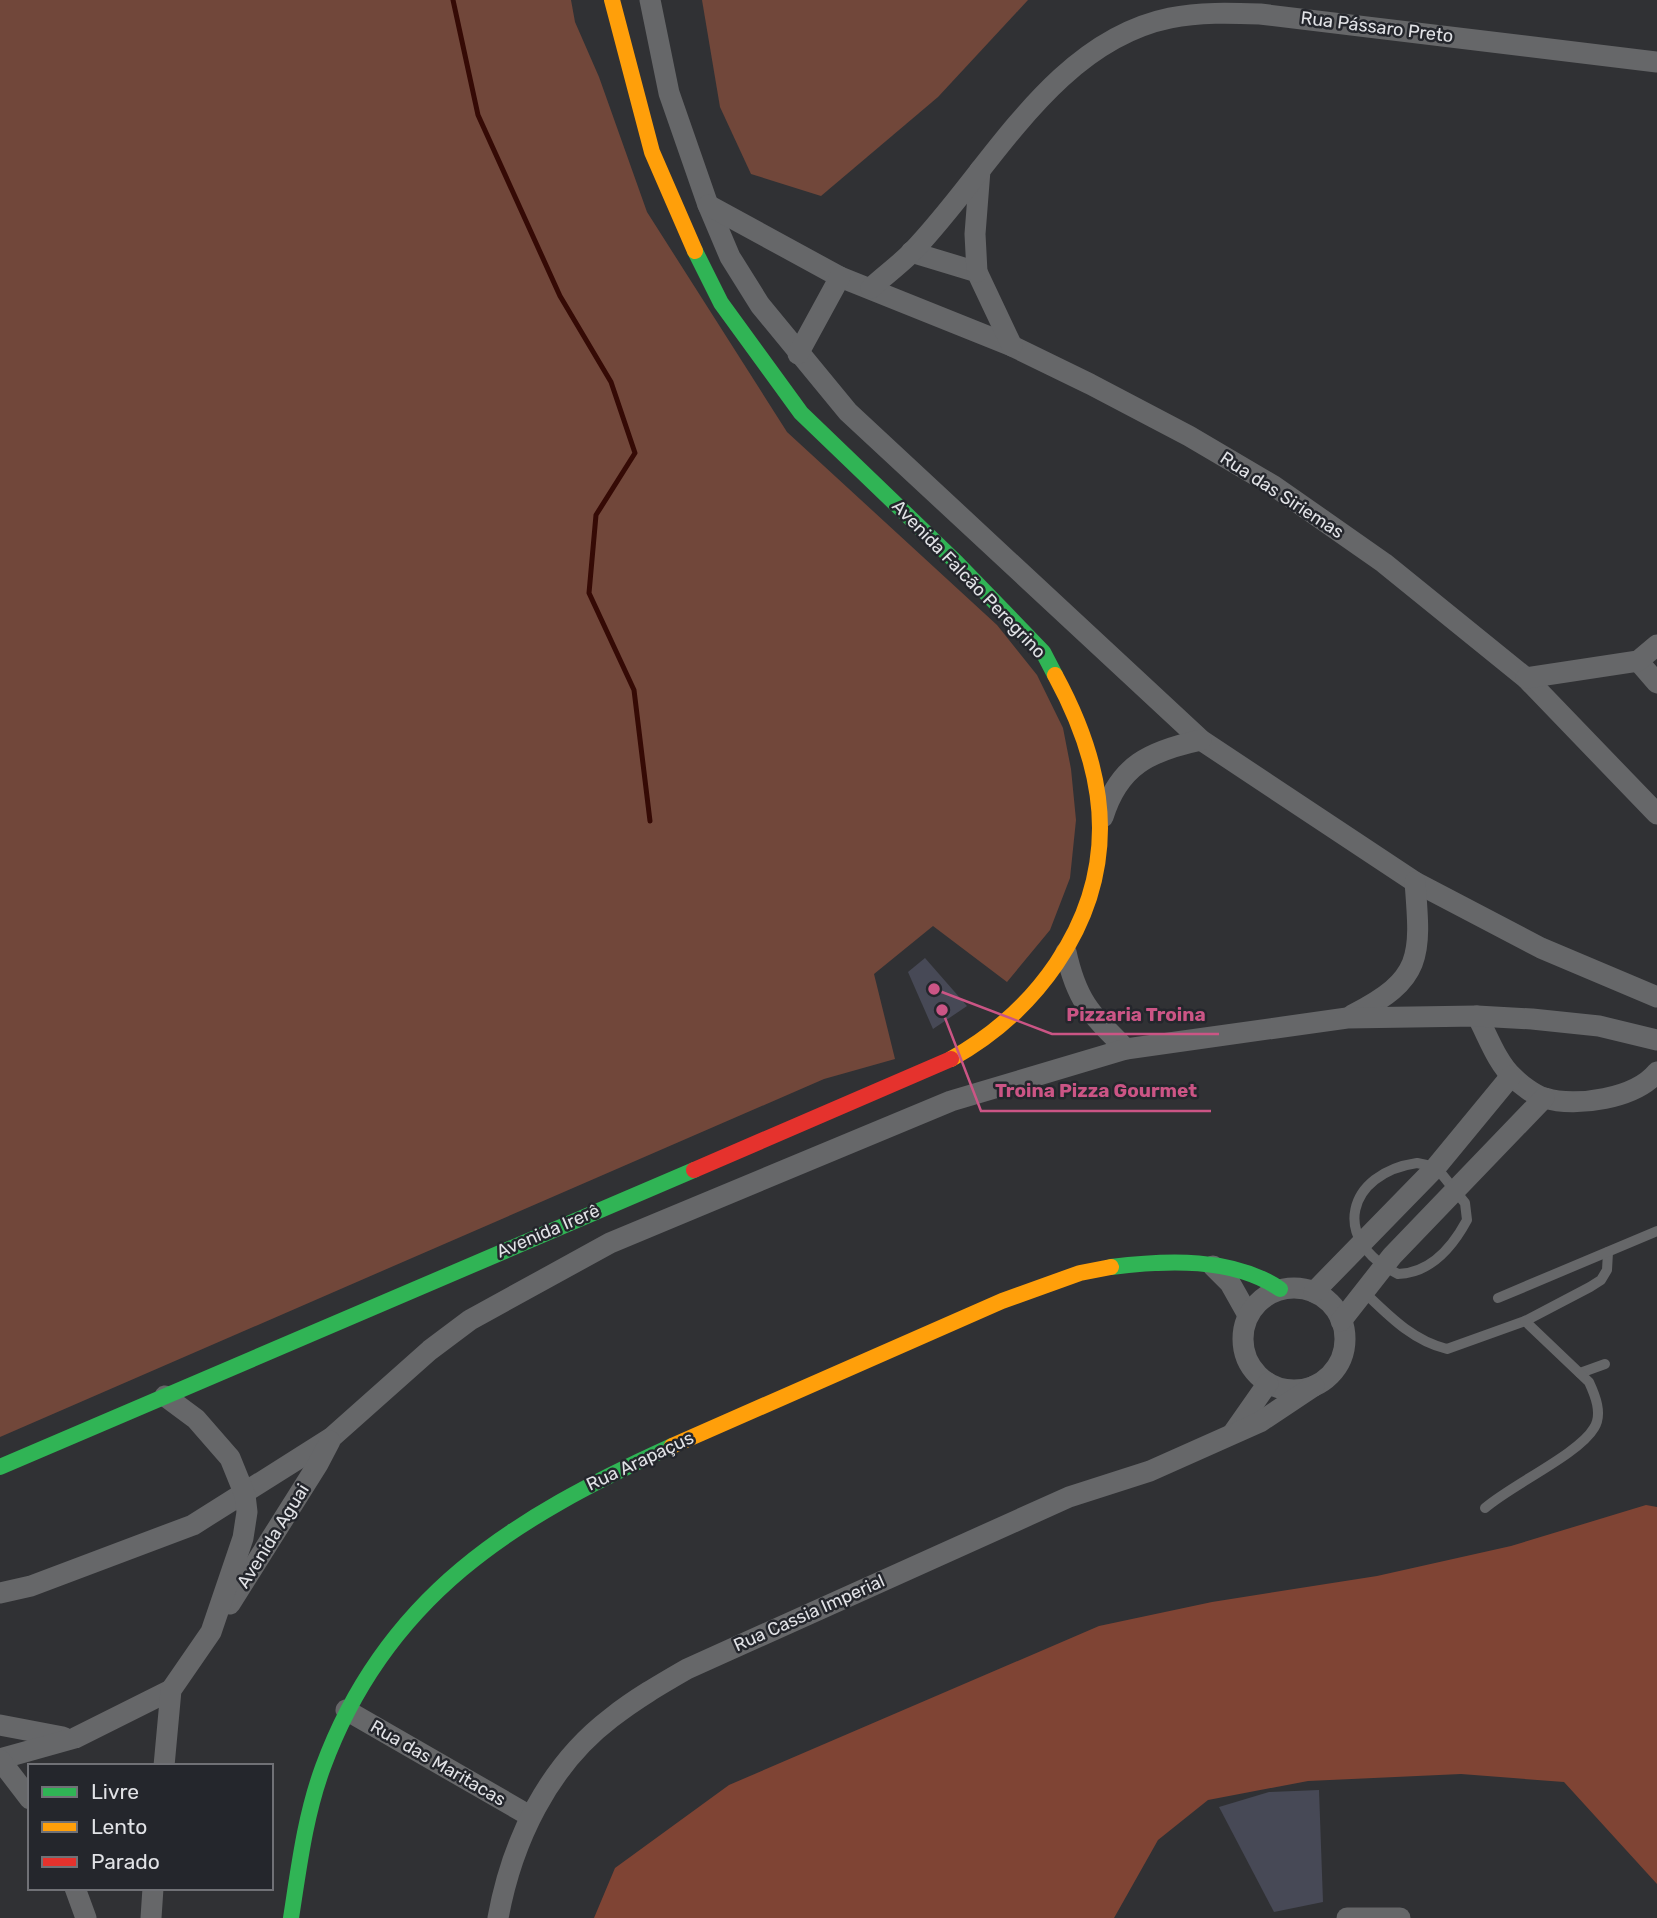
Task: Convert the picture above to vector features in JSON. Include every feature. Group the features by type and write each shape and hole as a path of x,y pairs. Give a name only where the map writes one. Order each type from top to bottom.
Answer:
{"street":[{"name":"Avenida Falcão Peregrino","path":"612,0 631,83 652,152 677,214 721,303 801,413 957,563 1043,652 1076,713 1091,763 1100,828 1090,895 1066,952"},
{"name":"Avenida Falcão Peregrino","path":"650,0 669,93 708,205 730,257 760,305 848,412 1201,740 1415,882 1541,948 1657,997"},
{"name":"Rua Pássaro Preto","path":"871,288 911,252 1056,82 1087,55 1141,26 1170,18 1225,12 1260,13 1657,61"},
{"path":"980,170 975,234 977,272 1012,346"},
{"name":"Rua das Siriemas","path":"708,205 840,277 1012,346 1189,436 1273,486 1384,563 1526,678 1657,814"},
{"path":"911,252 977,272"},
{"path":"798,354 840,277"},
{"path":"1526,678 1638,661 1657,645"},
{"path":"1638,661 1657,683"},
{"path":"1100,828 1111,792 1128,771 1149,757 1201,740"},
{"path":"1347,1018 1385,999 1397,989 1412,968 1419,936 1415,882"},
{"path":"1066,952 1074,986 1082,1001 1126,1049 1347,1018 1477,1016 1600,1026 1657,1040"},
{"name":"Avenida Irerê","path":"0,1467 477,1261 930,1071 982,1042 1017,1013 1066,952"},
{"path":"1477,1016 1511,1076 1544,1098 1590,1101 1641,1088 1657,1072"},
{"name":"Avenida Irerê","path":"331,1438 430,1350 470,1320 610,1243 951,1101 1126,1049"},
{"path":"1314,1292 1436,1167 1511,1076"},
{"path":"1341,1321 1382,1267 1544,1098"},
{"path":"1380,1224 1402,1246"},
{"path":"1211,1265 1230,1283 1248,1315"},
{"name":"Rua Arapaçus","path":"291,1918 304,1830 320,1773 346,1710 383,1649 450,1576 477,1552 548,1505 588,1483 990,1305 1083,1272 1121,1266 1211,1265 1250,1270 1265,1276 1280,1289"},
{"path":"1297,1288 1314,1292 1335,1309 1341,1321 1345,1336 1337,1366 1314,1386 1299,1390 1283,1389 1268,1383 1256,1373 1245,1353 1243,1329 1248,1315 1267,1295 1280,1289 1297,1288"},
{"path":"1232,1434 1268,1383"},
{"name":"Rua Cassia Imperial","path":"498,1918 517,1848 530,1816 551,1781 594,1732 638,1699 687,1669 1044,1507 1150,1471 1280,1412 1314,1386"},
{"path":"165,1396 196,1419 217,1440 230,1458 245,1495"},
{"path":"0,1593 31,1587 193,1525 245,1495 331,1438"},
{"name":"Avenida Aguai","path":"164,1764 171,1690 318,1464 331,1438"},
{"name":"Avenida Aguai","path":"211,1632 243,1538 247,1512 245,1495"},
{"path":"28,1797 0,1760 75,1738 171,1690"},
{"name":"Rua das Maritacas","path":"346,1710 530,1816"},
{"path":"0,1725 75,1738"},
{"path":"76,1890 86,1918"},
{"path":"150,1918 153,1890"},
{"path":"1347,1918 1400,1918"}],"lane":[{"path":"1417,1163 1436,1167 1456,1190 1468,1211 1467,1220 1445,1252 1409,1274 1398,1275 1382,1267 1360,1244 1352,1218 1358,1203 1386,1172 1401,1165 1417,1163"},
{"path":"1498,1298 1657,1231"},
{"path":"1364,1292 1401,1327 1433,1345 1447,1349 1525,1321 1601,1280 1607,1270 1608,1252"},
{"path":"1485,1508 1506,1490 1574,1447 1594,1430 1598,1417 1595,1394 1580,1373 1525,1321"},
{"path":"1580,1373 1605,1364"}],"shaded area":[{"path":"0,0 571,0 575,22 599,77 647,212 787,432 997,625 1037,675 1063,728 1071,769 1076,820 1070,878 1050,930 1007,982 933,926 874,974 895,1059 824,1079 0,1437"},
{"path":"702,0 1028,0 938,97 821,196 751,174 720,107"},
{"path":"1646,1505 1657,1507 1657,1884 1564,1782 1461,1774 1308,1781 1208,1800 1158,1840 1114,1918 594,1918 615,1868 729,1785 1099,1626 1212,1602 1377,1576 1511,1546"}],"building":[{"path":"925,958 967,1006 933,1029 908,972"},
{"path":"1319,1790 1323,1902 1274,1912 1219,1807 1269,1792"}],"waterway":[{"path":"453,0 478,115 560,296 611,382 635,453 596,515 589,593 634,690 650,821"}],"traffic: fast":[{"path":"695,251 721,303 801,413 957,563 1043,652 1055,675"},
{"path":"0,1467 694,1170"},
{"path":"1111,1267 1199,1263 1242,1271 1280,1289"},
{"path":"291,1918 307,1823 323,1767 350,1707 382,1655 419,1609 462,1569 508,1534 559,1502 672,1446"}],"traffic: slow":[{"path":"612,0 652,152 695,251"},
{"path":"951,1059 981,1040 1035,992 1057,963 1075,932 1088,899 1097,864 1099,808 1087,748 1055,675"},
{"path":"672,1446 1002,1301 1080,1273 1111,1267"}],"traffic: jam":[{"path":"694,1170 951,1059"}],"place":[{"name":"Pizzaria Troina","path":"934,989"},
{"name":"Troina Pizza Gourmet","path":"942,1010"}]}
